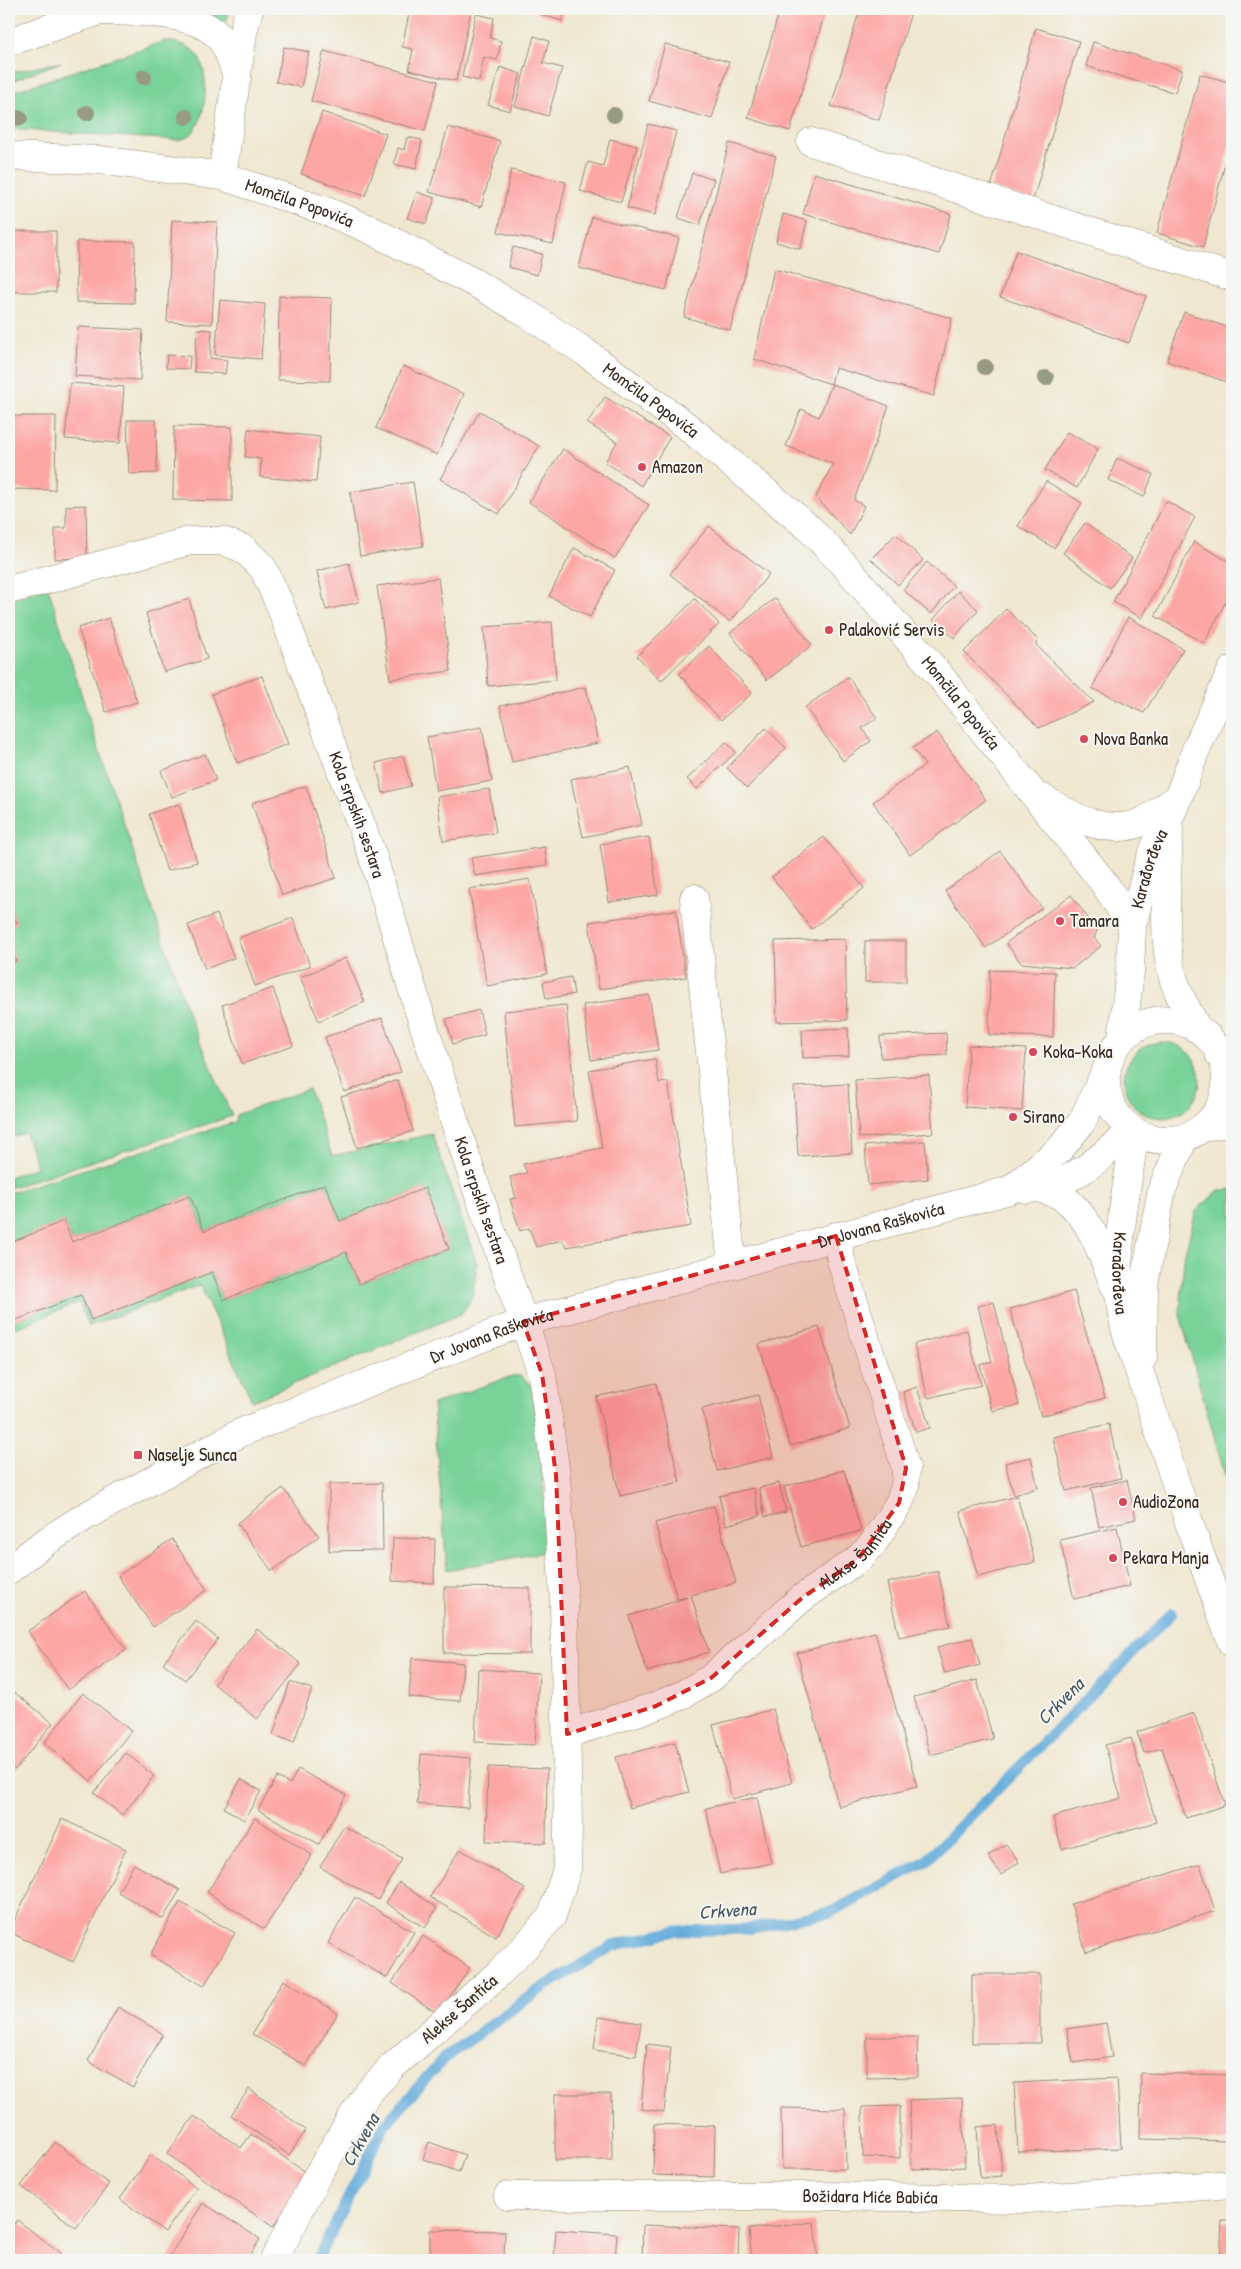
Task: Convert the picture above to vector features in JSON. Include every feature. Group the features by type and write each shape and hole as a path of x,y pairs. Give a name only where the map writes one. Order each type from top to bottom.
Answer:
{"street":[{"name":"Momčila Popovića","path":"222,176 249,9"},
{"name":"Momčila Popovića","path":"102,10 153,12 184,19 202,26 220,39 230,54 237,78"},
{"path":"9,42 102,10"},
{"path":"811,142 1232,277"},
{"name":"Momčila Popovića","path":"9,156 99,160 222,176 326,211 369,229 476,283 561,337 688,426 809,528 848,569 940,676 1104,883 1132,926"},
{"name":"Kola srpskih sestara","path":"9,590 189,541 223,541 244,549 263,568 280,605 373,857 419,1011 474,1181 523,1322"},
{"name":"Karađorđeva","path":"1122,1038 1130,972 1132,926 1148,865 1196,749 1232,670"},
{"name":"Momčila Popovića","path":"1030,791 1082,820 1108,827 1142,822 1173,808"},
{"name":"Karađorđeva","path":"1173,808 1167,935 1170,965 1182,1001 1197,1028"},
{"path":"694,898 732,1265"},
{"path":"1194,1132 1211,1120 1221,1105 1225,1088 1226,1059 1197,1028 1180,1022 1156,1021 1132,1029 1122,1038 1107,1068 1107,1092 1112,1107 1120,1120 1134,1131 1161,1140 1194,1132 1232,1122"},
{"name":"Dr Jovana Raškovića","path":"1010,1190 1060,1149 1082,1122 1107,1068"},
{"name":"Dr Jovana Raškovića","path":"9,1570 84,1517 242,1432 523,1322 836,1236 994,1196 1010,1190 1042,1189 1074,1177 1134,1131"},
{"name":"Karađorđeva","path":"1134,1131 1118,1274 1120,1301 1126,1335 1186,1517 1232,1644"},
{"name":"Karađorđeva","path":"1143,1383 1144,1284 1162,1189 1194,1132"},
{"path":"1042,1189 1063,1196 1078,1212 1098,1241 1120,1301"},
{"name":"Alekse Šantića","path":"567,1734 672,1699 711,1678 802,1598 858,1559 872,1545 899,1503 906,1487 906,1468 841,1260 836,1236"},
{"name":"Alekse Šantića","path":"274,2260 316,2178 368,2093 393,2066 496,1976 524,1948 552,1916 567,1869 567,1734 564,1602 556,1475 542,1374 523,1322"},
{"name":"Božidara Miće Babića","path":"508,2196 818,2196 1027,2199 1232,2184"}],"highlighted area":[{"path":"836,1236 906,1468 899,1503 858,1559 802,1598 711,1678 656,1706 567,1734 556,1475 542,1374 523,1322"}],"green space":[{"path":"194,9 229,9 227,20 222,23"},
{"path":"165,41 180,44 194,51 203,68 205,91 202,114 198,124 189,136 177,140 9,129 9,93"},
{"path":"61,62 9,82 9,73"},
{"path":"48,587 95,738 190,1019 232,1116 9,1188 9,1177 37,1167 25,1133 9,1138 9,964 16,961 9,942 9,926 17,923 9,903 9,600"},
{"path":"1155,1042 1169,1042 1183,1048 1194,1059 1200,1073 1197,1095 1189,1107 1169,1118 1155,1118 1141,1112 1130,1101 1124,1087 1124,1073 1130,1059 1141,1048"},
{"path":"309,1089 332,1156 432,1134 477,1264 472,1298 461,1314 252,1401 200,1285 89,1326 79,1302 9,1331 9,1323 81,1295 91,1320 212,1272 223,1300 346,1252 359,1284 449,1249 425,1188 340,1221 325,1184 204,1231 190,1196 72,1242 64,1221 9,1243 9,1193 235,1122 236,1115"},
{"path":"1232,1189 1232,1488 1229,1490 1180,1315 1184,1257 1196,1211 1218,1191"},
{"path":"512,1376 521,1376 532,1386 550,1551 447,1570 433,1404"}],"building":[{"path":"410,9 461,9 471,11 456,81 409,70 413,49 402,47"},
{"path":"538,9 565,9 562,21 536,13"},
{"path":"780,9 826,9 790,131 748,118"},
{"path":"860,9 912,9 879,120 831,106"},
{"path":"476,14 494,18 490,38 501,41 497,60 484,57 479,81 462,77"},
{"path":"1036,28 1079,41 1033,200 991,187"},
{"path":"534,36 549,41 543,63 562,68 548,116 515,106"},
{"path":"1093,42 1182,70 1175,93 1086,66"},
{"path":"665,44 729,62 712,119 649,101"},
{"path":"284,47 309,52 301,87 276,82"},
{"path":"324,51 438,81 425,131 311,101"},
{"path":"500,67 521,74 510,111 488,105"},
{"path":"1200,74 1232,83 1232,137 1203,247 1157,233"},
{"path":"322,112 386,134 365,196 301,174"},
{"path":"648,124 676,131 655,215 627,208"},
{"path":"448,127 500,141 481,207 429,192"},
{"path":"407,137 422,140 416,169 394,164 398,148 404,150"},
{"path":"610,139 637,146 621,202 580,191 588,162 603,166"},
{"path":"729,143 776,156 730,330 684,317"},
{"path":"511,170 566,182 553,244 498,232"},
{"path":"692,173 714,179 700,225 678,218"},
{"path":"814,173 951,214 939,254 803,214"},
{"path":"417,192 435,198 426,224 407,218"},
{"path":"783,214 807,221 800,249 776,242"},
{"path":"592,217 679,238 666,290 579,268"},
{"path":"172,220 217,222 212,324 167,322"},
{"path":"9,231 56,231 56,292 9,292"},
{"path":"77,241 135,242 134,303 76,302"},
{"path":"513,247 542,254 537,275 508,267"},
{"path":"1016,251 1146,296 1129,343 1000,297"},
{"path":"774,269 952,318 934,396 835,368 831,384 754,359"},
{"path":"279,296 332,298 330,381 278,380"},
{"path":"220,300 265,304 261,359 215,355"},
{"path":"1184,312 1232,329 1232,384 1167,361"},
{"path":"78,327 143,330 140,380 75,376"},
{"path":"197,329 212,330 210,358 227,360 225,374 194,372"},
{"path":"167,355 190,356 189,369 166,368"},
{"path":"403,366 464,394 437,455 376,428"},
{"path":"70,383 124,387 120,443 65,439"},
{"path":"832,384 889,406 854,500 864,506 850,535 816,497 833,464 786,446 801,409 819,417"},
{"path":"605,397 670,437 641,486 605,462 617,442 587,423"},
{"path":"480,411 539,446 499,514 440,479"},
{"path":"9,416 56,416 55,490 9,489"},
{"path":"127,420 156,420 157,473 129,474"},
{"path":"174,426 232,427 232,501 173,500"},
{"path":"248,429 320,437 316,482 260,477 261,459 245,457"},
{"path":"1067,432 1098,449 1077,488 1045,470"},
{"path":"563,449 649,505 615,558 529,502"},
{"path":"1117,458 1153,474 1144,497 1108,480"},
{"path":"1046,481 1082,503 1054,548 1018,526"},
{"path":"413,482 423,546 360,556 350,492"},
{"path":"1166,501 1195,517 1142,618 1113,602"},
{"path":"86,505 87,558 55,559 55,528 66,528 66,506"},
{"path":"1085,523 1132,558 1110,588 1063,553"},
{"path":"709,526 769,574 730,622 670,574"},
{"path":"896,534 923,560 898,585 871,559"},
{"path":"1194,542 1232,563 1232,590 1204,643 1155,616"},
{"path":"574,548 615,570 590,617 549,596"},
{"path":"927,562 954,586 931,614 903,590"},
{"path":"349,563 359,602 326,610 317,571"},
{"path":"438,578 451,671 390,679 377,586"},
{"path":"958,591 978,610 954,638 933,620"},
{"path":"775,598 812,645 767,680 730,633"},
{"path":"189,599 207,659 164,672 146,613"},
{"path":"695,599 719,624 661,681 637,656"},
{"path":"1006,609 1038,640 1036,645 1094,702 1039,728 964,652"},
{"path":"1128,617 1183,649 1144,713 1092,688"},
{"path":"109,618 137,702 106,712 78,628"},
{"path":"552,622 556,680 488,686 484,627"},
{"path":"709,646 752,693 721,720 679,674"},
{"path":"262,676 288,744 237,763 212,694"},
{"path":"848,677 877,718 862,728 871,741 843,761 805,707"},
{"path":"586,687 598,743 512,762 500,706"},
{"path":"482,727 492,781 436,791 427,737"},
{"path":"766,728 786,748 747,788 727,768"},
{"path":"937,732 986,800 910,855 873,802 925,765 913,748"},
{"path":"726,742 736,752 697,789 687,779"},
{"path":"205,754 216,780 172,797 161,771"},
{"path":"403,756 411,786 383,793 376,763"},
{"path":"630,767 642,825 583,837 571,779"},
{"path":"306,786 336,878 282,895 252,803"},
{"path":"489,789 496,833 443,841 437,797"},
{"path":"179,804 197,862 167,871 149,814"},
{"path":"649,837 658,895 609,902 600,844"},
{"path":"824,837 864,888 812,929 772,877"},
{"path":"545,847 547,865 475,876 471,858"},
{"path":"1000,851 1042,908 986,948 945,891"},
{"path":"530,879 547,974 487,986 469,889"},
{"path":"1071,895 1097,930 1094,938 1101,946 1073,968 1021,963 1006,943"},
{"path":"9,903 17,923 9,926"},
{"path":"676,910 686,977 599,989 589,922"},
{"path":"217,914 234,958 205,969 188,925"},
{"path":"293,918 310,966 255,986 238,938"},
{"path":"845,939 847,1020 777,1022 775,941"},
{"path":"865,941 906,941 906,982 865,982"},
{"path":"9,942 16,961 9,964"},
{"path":"346,958 365,1002 319,1021 300,977"},
{"path":"990,970 1055,972 1053,1037 989,1035"},
{"path":"571,977 574,994 546,999 543,982"},
{"path":"273,988 293,1046 242,1064 222,1005"},
{"path":"649,995 658,1050 591,1060 583,1005"},
{"path":"566,1005 577,1121 515,1127 504,1011"},
{"path":"479,1010 485,1035 453,1044 446,1019"},
{"path":"382,1018 401,1072 344,1092 325,1037"},
{"path":"848,1028 849,1056 803,1058 802,1030"},
{"path":"946,1033 947,1055 881,1058 880,1036"},
{"path":"969,1045 1026,1049 1022,1111 965,1107"},
{"path":"655,1059 659,1083 668,1082 691,1226 566,1247 562,1240 536,1247 529,1228 520,1231 510,1199 516,1198 510,1177 527,1173 523,1164 602,1148 589,1070"},
{"path":"929,1075 933,1133 859,1138 855,1080"},
{"path":"398,1080 413,1131 357,1148 341,1097"},
{"path":"848,1084 852,1153 798,1156 794,1087"},
{"path":"925,1141 928,1179 868,1185 865,1146"},
{"path":"325,1184 340,1221 425,1188 449,1249 359,1284 346,1252 223,1300 212,1272 91,1320 81,1295 9,1323 9,1243 64,1221 72,1242 190,1196 204,1231"},
{"path":"1074,1291 1105,1398 1041,1416 1010,1309"},
{"path":"994,1302 1019,1405 992,1411 980,1365 992,1362 978,1306"},
{"path":"819,1327 850,1428 790,1446 759,1344"},
{"path":"967,1330 981,1385 928,1398 914,1344"},
{"path":"656,1383 680,1482 620,1496 596,1397"},
{"path":"917,1387 930,1428 916,1432 903,1392"},
{"path":"758,1395 773,1457 717,1471 702,1409"},
{"path":"1109,1424 1121,1478 1066,1491 1053,1437"},
{"path":"1031,1457 1038,1488 1014,1495 1005,1463"},
{"path":"844,1470 861,1531 801,1547 784,1487"},
{"path":"1127,1480 1136,1519 1099,1527 1091,1488"},
{"path":"382,1483 383,1550 329,1551 329,1484"},
{"path":"779,1483 786,1512 765,1517 759,1488"},
{"path":"283,1488 319,1536 272,1571 237,1523"},
{"path":"753,1488 760,1516 726,1525 719,1496"},
{"path":"1017,1496 1035,1562 978,1577 960,1511"},
{"path":"714,1506 736,1583 691,1595 709,1652 647,1672 629,1616 688,1597 677,1599 655,1523"},
{"path":"1117,1527 1130,1586 1074,1599 1060,1540"},
{"path":"393,1538 435,1539 434,1583 392,1581"},
{"path":"172,1539 207,1590 153,1627 118,1576"},
{"path":"938,1571 950,1626 899,1637 887,1583"},
{"path":"444,1587 530,1588 530,1654 444,1653"},
{"path":"85,1591 126,1650 68,1690 28,1631"},
{"path":"196,1621 218,1639 185,1680 163,1663"},
{"path":"257,1629 301,1664 257,1719 214,1684"},
{"path":"875,1632 917,1786 839,1807 797,1653"},
{"path":"972,1638 980,1665 945,1674 937,1647"},
{"path":"412,1658 463,1663 460,1701 409,1697"},
{"path":"478,1669 539,1673 535,1745 475,1742"},
{"path":"977,1680 993,1739 930,1755 914,1697"},
{"path":"290,1682 312,1689 294,1742 273,1735"},
{"path":"9,1688 53,1723 15,1770 9,1765"},
{"path":"83,1693 131,1731 91,1781 44,1743"},
{"path":"773,1709 792,1783 732,1799 713,1725"},
{"path":"1194,1713 1225,1805 1186,1818 1162,1748 1144,1753 1137,1732"},
{"path":"1131,1738 1156,1822 1062,1849 1053,1817 1121,1798 1105,1745"},
{"path":"675,1742 689,1792 630,1808 616,1757"},
{"path":"126,1753 154,1776 122,1815 94,1793"},
{"path":"421,1754 471,1758 468,1808 417,1804"},
{"path":"488,1767 547,1769 546,1843 486,1841"},
{"path":"298,1769 346,1795 319,1844 258,1810 277,1777 290,1784"},
{"path":"241,1779 261,1791 244,1820 224,1808"},
{"path":"757,1797 771,1863 720,1874 706,1808"},
{"path":"255,1818 312,1855 264,1929 207,1892"},
{"path":"62,1819 126,1849 73,1962 9,1932"},
{"path":"344,1826 402,1859 378,1900 320,1867"},
{"path":"1006,1844 1019,1862 1001,1875 988,1856"},
{"path":"460,1849 525,1889 496,1937 430,1897"},
{"path":"134,1864 180,1890 163,1919 118,1892"},
{"path":"1200,1864 1215,1911 1086,1952 1071,1904"},
{"path":"399,1882 437,1908 425,1928 386,1903"},
{"path":"355,1897 414,1932 387,1978 328,1943"},
{"path":"180,1902 235,1933 204,1986 150,1955"},
{"path":"423,1936 470,1968 438,2014 392,1983"},
{"path":"972,1974 1040,1974 1040,2043 972,2043"},
{"path":"283,1980 338,2013 306,2066 252,2034"},
{"path":"118,2007 163,2034 133,2087 88,2061"},
{"path":"598,2017 641,2023 636,2056 594,2050"},
{"path":"1106,2023 1112,2057 1073,2063 1067,2029"},
{"path":"867,2037 917,2037 918,2077 867,2078"},
{"path":"647,2044 671,2047 664,2112 641,2109"},
{"path":"1141,2073 1232,2075 1232,2141 1140,2139"},
{"path":"1117,2078 1121,2148 1018,2152 1014,2083"},
{"path":"249,2089 306,2130 289,2155 231,2115"},
{"path":"555,2094 611,2094 612,2160 555,2160"},
{"path":"962,2098 965,2167 912,2169 909,2100"},
{"path":"900,2106 900,2158 863,2157 862,2107"},
{"path":"781,2108 845,2109 846,2169 782,2169"},
{"path":"194,2116 241,2148 251,2134 309,2175 273,2227 167,2154"},
{"path":"654,2124 715,2126 714,2177 653,2175"},
{"path":"998,2125 1002,2176 980,2178 977,2127"},
{"path":"55,2142 109,2184 76,2228 21,2186"},
{"path":"429,2142 465,2155 459,2172 423,2159"},
{"path":"151,2155 197,2188 165,2232 120,2199"},
{"path":"203,2203 260,2239 247,2260 167,2260"},
{"path":"17,2220 61,2253 56,2260 9,2260 9,2231"},
{"path":"1222,2221 1232,2221 1232,2260 1220,2260"},
{"path":"814,2222 818,2260 752,2260 749,2229"},
{"path":"643,2225 739,2229 738,2260 642,2260"},
{"path":"430,2230 505,2231 504,2260 430,2260"},
{"path":"556,2230 617,2234 615,2260 554,2260"}],"waterway":[{"name":"Crkvena","path":"317,2260 384,2126 443,2059 539,1990 612,1946 675,1931 749,1929 831,1912 926,1861 1172,1613"}],"place":[{"name":"Amazon","path":"642,467"},
{"name":"Palaković Servis","path":"829,630"},
{"name":"Nova Banka","path":"1084,739"},
{"name":"Tamara","path":"1060,921"},
{"name":"Koka-Koka","path":"1033,1052"},
{"name":"Sirano","path":"1013,1117"},
{"name":"Naselje Sunca","path":"138,1455"},
{"name":"AudioZona","path":"1123,1502"},
{"name":"Pekara Manja","path":"1113,1558"}]}
